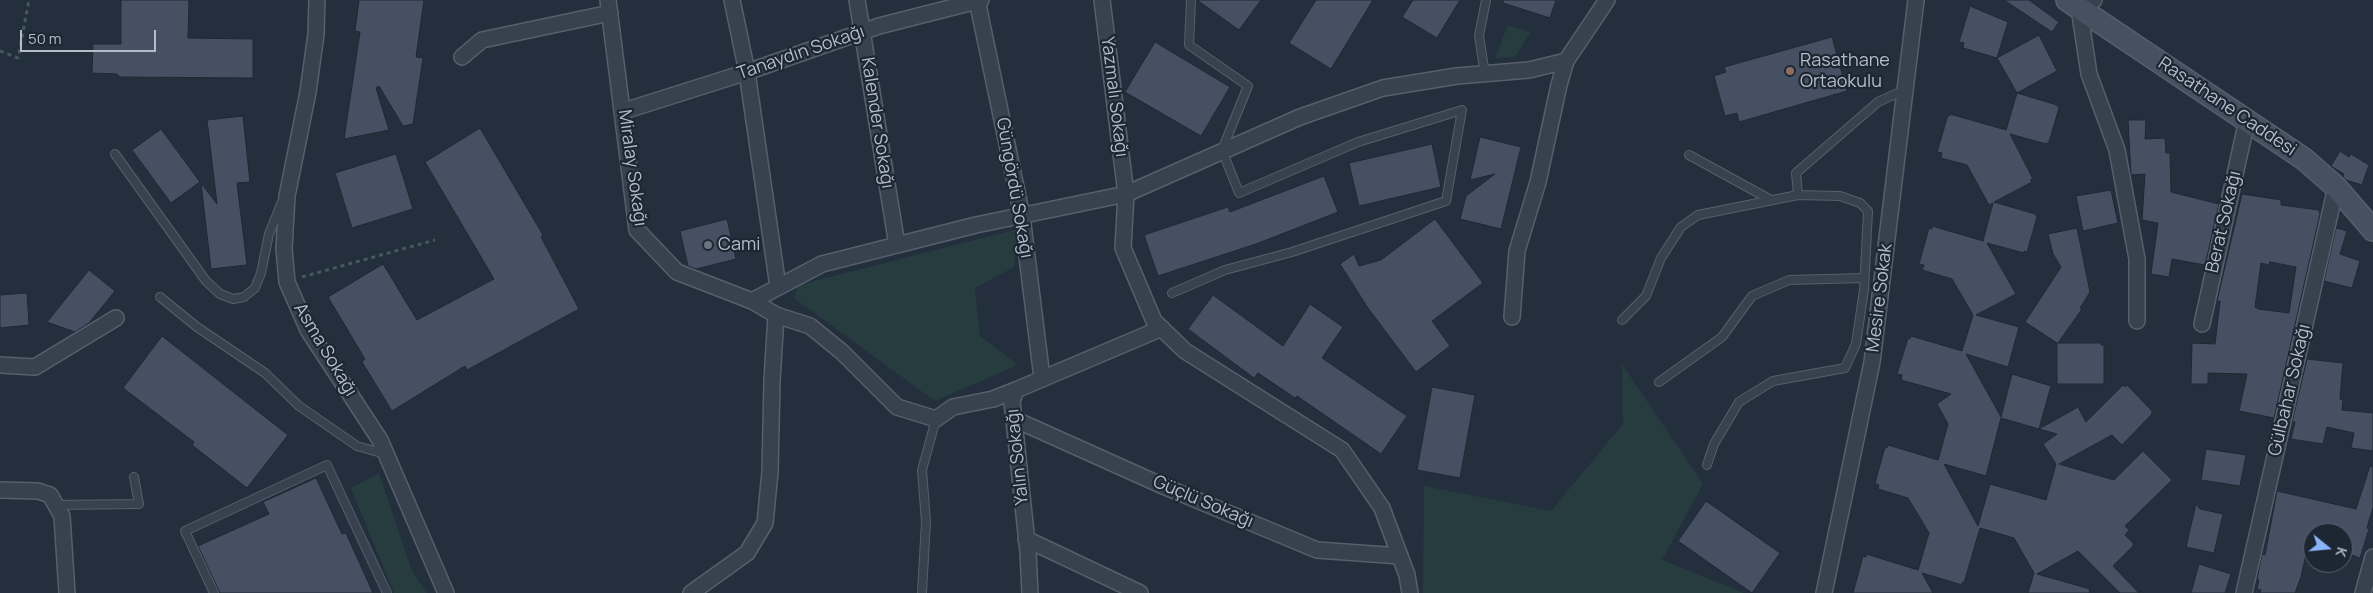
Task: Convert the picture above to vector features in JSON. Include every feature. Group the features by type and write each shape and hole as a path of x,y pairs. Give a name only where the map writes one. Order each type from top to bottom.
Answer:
{"street":[{"name":"Asma Sokağı","path":"317,0 308,92 289,183 284,248 287,282 308,330 372,425 387,454 430,560 446,593"},
{"path":"732,0 747,72 778,287"},
{"name":"Kalender Sokağı","path":"857,0 897,245"},
{"name":"Tanaydın Sokağı","path":"624,111 747,72 862,32 978,0"},
{"name":"Güngördü Sokağı","path":"978,0 1022,216 1042,378"},
{"name":"Yazmalı Sokağı","path":"1102,0 1126,194 1123,248 1154,321 1185,351 1342,450 1382,508 1400,556 1410,593"},
{"path":"1512,317 1517,251 1538,182 1566,61 1607,0"},
{"name":"Mesire Sokak","path":"1824,593 1872,362 1916,0"},
{"path":"2080,3 2089,74 2117,150 2137,259 2137,321"},
{"name":"Rasathane Caddesi","path":"2080,3 2304,159 2336,187 2373,230"},
{"path":"462,57 482,40 609,7"},
{"name":"Miralay Sokağı","path":"609,7 624,111 637,230 678,272 752,301 776,315 810,326 842,352 897,408 936,419"},
{"path":"752,301 822,264 976,225 1126,194 1300,116 1383,88 1529,70 1566,61"},
{"name":"Berat Sokağı","path":"2202,324 2247,120"},
{"name":"Gülbahar Sokağı","path":"2244,593 2336,187"},
{"path":"691,593 747,553 765,523 770,472 776,315"},
{"path":"0,366 35,367 116,318"},
{"name":"Yalın Sokağı","path":"1030,593 1012,402 1016,390 1162,328"},
{"path":"936,419 953,407 993,399 1016,390"},
{"name":"Güçlü Sokağı","path":"1014,419 1163,486 1317,550 1400,556"},
{"path":"0,490 38,491 50,495 62,516 67,593"},
{"path":"1026,539 1140,593"},
{"path":"2363,593 2373,556"}],"lane":[{"path":"1172,293 1225,270 1292,252 1446,201 1462,110 1358,142 1239,193 1222,150 1248,86 1189,45 1191,0"},
{"path":"1485,74 1479,36 1486,0"},
{"path":"1798,195 1796,173 1878,102 1906,89"},
{"path":"115,154 206,281 220,294 233,299 244,297 255,288 261,273 269,234 289,183"},
{"path":"1689,155 1771,200"},
{"path":"1622,320 1646,296 1661,258 1681,227 1698,215 1798,195 1840,196 1860,203 1868,211 1864,278 1856,344 1845,368 1773,381 1739,402 1714,444 1706,465"},
{"path":"1659,382 1722,337 1752,296 1789,280 1864,278"},
{"path":"160,297 198,328 265,373 298,406 357,446 387,454"},
{"path":"922,593 926,522 922,470 936,419"},
{"path":"214,593 185,530 327,465 387,593"},
{"path":"55,505 139,504 134,476"}],"path":[{"path":"0,51 18,58 29,0"},
{"path":"287,282 435,240"}],"green space":[{"path":"1508,25 1531,32 1515,57 1495,58"},
{"path":"1018,229 1014,267 975,288 980,336 1018,365 935,401 794,298 798,285"},
{"path":"1622,364 1703,484 1662,560 1744,593 1423,593 1424,486 1551,511 1623,424"},
{"path":"379,473 412,571 427,593 394,593 351,488"}],"building":[{"path":"121,0 189,0 188,38 253,39 253,78 120,77 117,74 92,73 93,44 121,44"},
{"path":"359,0 424,0 416,57 423,58 413,124 403,126 379,86 376,88 389,130 344,139 360,32 355,31"},
{"path":"1197,0 1261,0 1239,30"},
{"path":"1316,0 1373,0 1331,69 1289,43"},
{"path":"1413,0 1460,0 1437,38 1402,17"},
{"path":"1503,0 1556,0 1550,18 1503,3"},
{"path":"2004,0 2029,0 2059,22 2052,32"},
{"path":"1970,6 2008,22 1997,58 1963,48 1964,43 1959,42"},
{"path":"2039,35 2057,71 2017,93 1997,58"},
{"path":"1832,37 1847,91 1739,122 1737,113 1725,116 1714,76 1726,72 1724,67"},
{"path":"1155,42 1230,87 1201,136 1125,92"},
{"path":"2017,93 2057,105 2059,108 2049,142 2046,144 2010,134 2033,179 2030,180 2032,182 1994,202 2035,214 2037,217 2027,252 2024,251 2024,253 1987,243 2016,294 1976,315 2019,327 2008,367 1966,354 2001,417 2012,374 2051,386 2039,429 2078,407 2086,422 2123,385 2125,387 2127,385 2152,411 2152,414 2122,445 2112,435 2059,464 2114,480 2143,451 2172,480 2125,526 2129,530 2125,535 2133,543 2133,546 2113,566 2139,593 2120,593 2078,551 2037,574 2090,589 2089,593 2028,593 2034,573 2014,538 1980,528 1962,585 1922,573 1933,593 1853,593 1863,556 1866,557 1866,554 1918,570 1929,533 1908,498 1878,489 1879,485 1875,483 1885,447 1887,448 1888,445 1938,460 1948,424 1937,404 1951,394 1901,380 1902,375 1897,374 1908,338 1910,339 1911,336 1962,351 1973,315 1952,279 1922,270 1924,265 1919,264 1929,228 1932,229 1932,226 1983,241 1993,203 1989,205 1967,165 1941,158 1942,153 1937,152 1948,115 2006,130","holes":["2001,418 2057,434 2043,444 2056,464 2046,500 1990,484 1978,526 1944,464 1986,476"]},
{"path":"243,116 250,182 237,183 247,265 211,269 201,183 217,204 207,120"},
{"path":"2128,120 2146,120 2145,139 2165,138 2166,153 2170,153 2171,192 2219,204 2205,265 2172,259 2169,277 2151,274 2158,223 2142,220 2145,174 2131,175"},
{"path":"480,128 543,235 541,237 579,309 467,370 465,366 392,411 362,362 365,359 328,297 383,264 417,320 494,279 425,162"},
{"path":"161,129 200,182 171,203 132,150"},
{"path":"1480,137 1521,147 1501,229 1460,219 1466,196 1495,174 1470,180"},
{"path":"1432,144 1441,187 1359,206 1349,163"},
{"path":"2340,151 2349,157 2351,154 2369,165 2362,185 2346,180 2343,176 2344,174 2331,166"},
{"path":"396,154 413,209 352,228 335,173"},
{"path":"1324,176 1338,212 1256,244 1158,276 1144,235 1228,207 1230,212"},
{"path":"2111,190 2118,223 2083,231 2076,196"},
{"path":"2242,194 2281,200 2281,205 2319,210 2320,214 2274,418 2239,411 2247,374 2208,373 2208,384 2191,384 2192,343 2215,344 2220,301 2217,301","holes":["2270,262 2296,267 2289,313 2255,307 2261,263 2269,265"]},
{"name":"Cami","path":"727,219 736,259 696,269 688,266 680,231"},
{"path":"1435,219 1483,283 1432,321 1450,346 1416,372 1368,308 1340,264 1354,254 1359,266 1381,260"},
{"path":"2077,228 2090,292 2080,308 2082,309 2058,343 2101,343 2101,345 2104,345 2104,384 2057,384 2057,343 2025,322 2061,267 2053,254 2048,234"},
{"path":"2336,228 2347,231 2340,254 2360,261 2352,288 2324,281"},
{"path":"89,270 115,291 89,323 75,332 47,322"},
{"path":"27,293 29,325 0,328 0,295"},
{"path":"1213,295 1283,346 1310,304 1343,327 1322,358 1407,416 1381,454 1297,396 1295,398 1258,373 1254,378 1188,329"},
{"path":"162,336 288,435 247,488 192,445 194,442 123,388"},
{"path":"2307,359 2343,363 2340,399 2343,400 2342,410 2373,413 2373,451 2351,448 2354,433 2327,427 2323,444 2291,439 2295,422 2292,422"},
{"path":"1432,387 1475,395 1460,478 1417,470"},
{"path":"2206,449 2246,455 2240,486 2201,480"},
{"path":"2370,466 2373,467 2373,507 2367,528 2369,529 2360,558 2353,556 2353,523 2303,523 2303,568 2295,593 2260,593 2261,590 2257,589 2259,580 2257,579 2262,554 2265,555 2277,491 2356,509"},
{"path":"316,478 342,534 346,533 373,593 220,593 198,546 269,514 263,502"},
{"path":"1706,501 1780,553 1752,593 1678,541"},
{"path":"2196,504 2200,509 2223,514 2214,553 2186,547"},
{"path":"2199,564 2231,574 2225,593 2191,593"}],"place":[{"name":"Rasathane Ortaokulu","path":"1790,71"},
{"name":"Cami","path":"708,245"}]}
